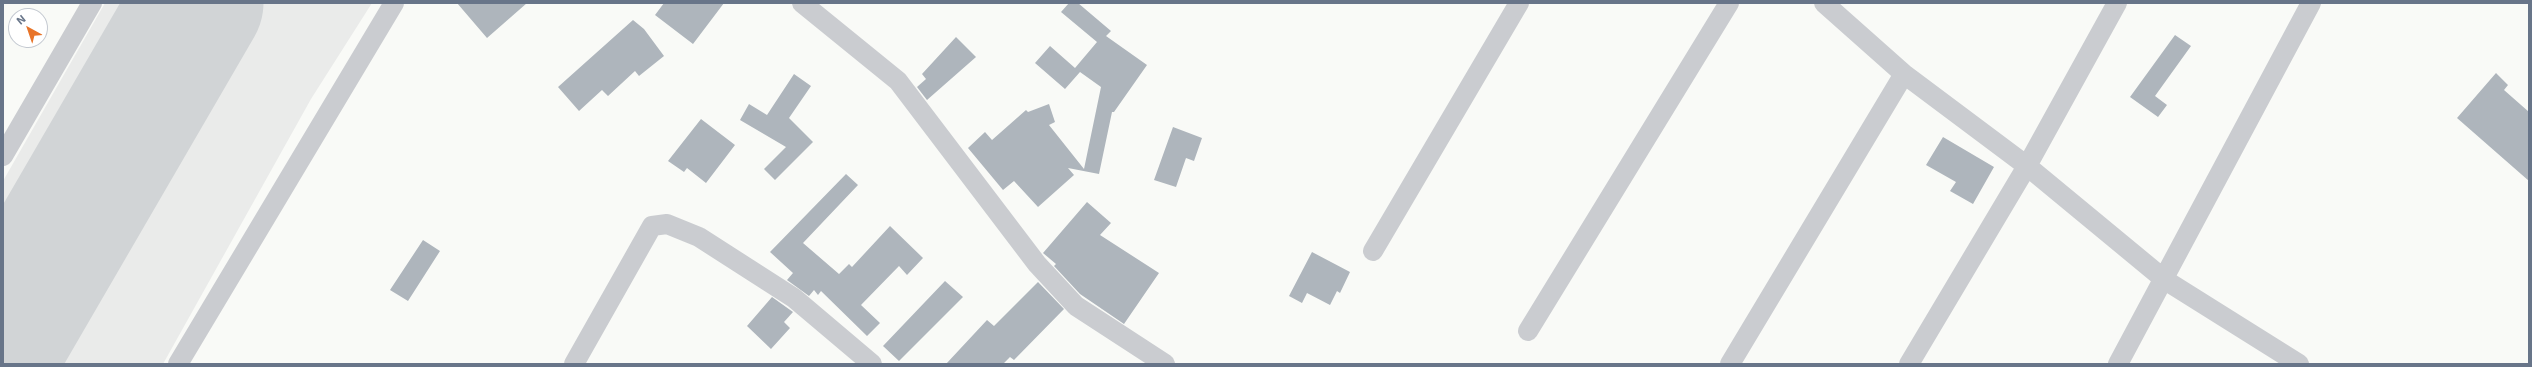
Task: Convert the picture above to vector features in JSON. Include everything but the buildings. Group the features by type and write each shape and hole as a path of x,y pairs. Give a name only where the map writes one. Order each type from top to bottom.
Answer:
{"street":[{"path":"3,156 92,3"},
{"path":"178,364 394,3"},
{"path":"802,3 898,81 1037,264 1076,306 1165,364"},
{"path":"1373,251 1519,3"},
{"path":"1528,331 1729,3"},
{"path":"1824,3 1904,74 2027,166 2165,280 2299,364"},
{"path":"1909,364 2027,166 2117,3"},
{"path":"2118,364 2165,280 2311,3"},
{"path":"1730,364 1904,74"},
{"path":"574,364 652,226 667,224 699,238 794,298 872,364"}],"shaded area":[{"path":"105,3 372,3 311,99 163,364 3,364 3,181"}],"runway":[{"path":"3,337 197,3"}]}
